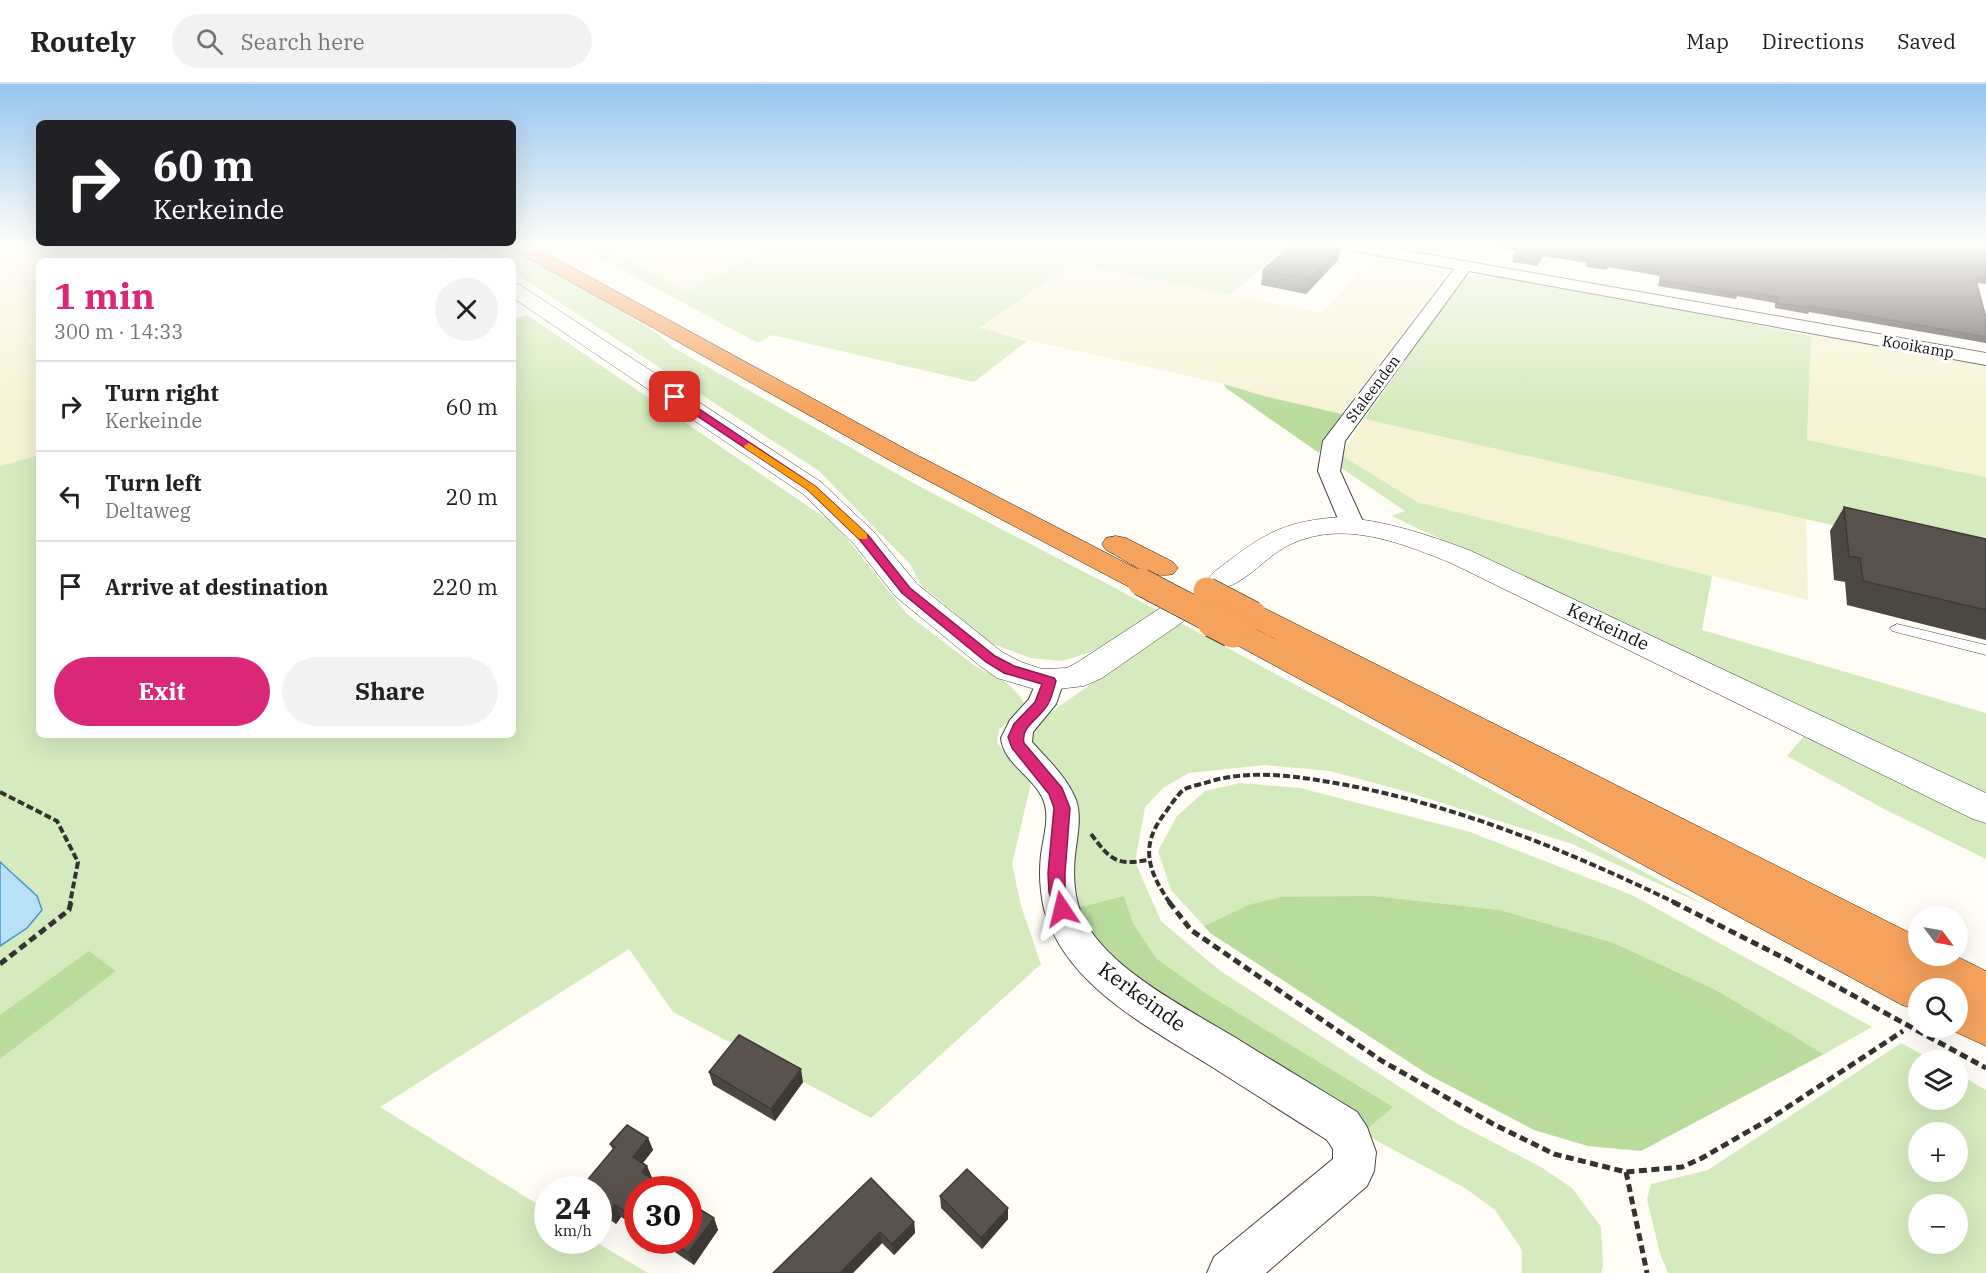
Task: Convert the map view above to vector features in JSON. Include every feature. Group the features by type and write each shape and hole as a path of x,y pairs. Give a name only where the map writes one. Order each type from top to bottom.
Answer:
{"highway":[{"path":"620,301 900,456 1152,575 1986,992"},
{"path":"657,301 923,446 1152,575"},
{"path":"1243,622 1908,986"},
{"path":"1968,1016 1986,1026"}],"street":[{"path":"532,301 812,488 864,538 906,590 991,659 1009,670 1050,681 1072,678 1090,670 1173,614"},
{"name":"Staleenden","path":"1353,526 1329,471 1334,441 1438,301"},
{"name":"Kooikamp","path":"1667,301 1986,359"},
{"name":"Kerkeinde","path":"1224,578 1268,545 1290,535 1328,526 1364,526 1404,535 1461,557 1986,809"},
{"name":"Kerkeinde","path":"1050,681 1041,704 1020,727 1016,737 1017,745 1056,792 1062,808 1057,892 1062,909 1088,957 1113,981 1141,1001 1342,1126 1352,1140 1357,1155 1352,1171 1230,1273"}],"lane":[{"path":"1897,628 1986,650"}],"path":[{"path":"1902,1031 1767,1120 1702,1158 1682,1167 1626,1172 1554,1154 1495,1125 1382,1061 1191,930 1170,905 1148,860 1157,822 1174,797 1197,783 1226,775 1256,772 1299,775 1357,786 1429,805 1592,862 1719,923 1986,1068"},
{"path":"0,792 57,821 78,862 69,910 0,964"},
{"path":"1056,792 1108,856 1117,863 1127,865 1148,860"},
{"path":"1626,1172 1647,1273"}],"shaded area":[{"path":"0,301 36,301 36,456 0,466"},
{"path":"1019,301 1265,301 1323,313 1334,301 1425,301 1342,414 1224,384 980,329"},
{"path":"1811,332 1986,363 1986,477 1807,440"},
{"path":"1364,419 1806,519 1808,600 1417,502 1341,455"}],"green space":[{"path":"558,301 605,301 654,331 674,348 913,483 1159,611 1097,650 1062,661 1031,658 990,643 921,585 910,564 819,471"},
{"path":"681,301 1018,301 980,328 1027,341 974,382 772,335 758,343"},
{"path":"1447,301 1640,301 1811,336 1807,440 1986,477 1986,560 1364,419"},
{"path":"527,315 833,521 907,614 974,665 1007,683 1020,696 1027,709 999,729 997,742 1011,762 1031,783 1012,864 1021,906 1041,964 871,1118 673,1012 629,949 380,1107 534,1202 534,1254 612,1254 612,1252 648,1273 0,1273 0,1059 115,971 89,952 0,1015 0,946 18,934 23,884 0,862 0,466 36,456 36,738 516,738 516,318"},
{"path":"1224,384 1342,414 1322,442 1319,453 1226,388"},
{"path":"1341,455 1417,502 1712,576 1702,630 1986,713 1986,798 1627,625 1392,516 1405,511 1337,465"},
{"path":"1179,622 1709,907 1572,844 1404,791 1330,771 1265,765 1189,773 1163,788 1145,807 1135,862 1161,921 1219,970 1454,1122 1541,1167 1572,1188 1601,1227 1603,1266 1601,1273 1522,1273 1522,1250 1495,1210 1465,1188 1364,1132 1392,1107 1204,992 1157,959 1133,923 1124,896 1080,907 1069,851 1068,789 1050,761 1031,742 1030,727"},
{"path":"1805,735 1986,820 1986,859 1884,809 1787,756"},
{"path":"1240,783 1300,788 1470,832 1632,895 1872,1027 1824,1054 1716,990 1614,943 1500,910 1374,896 1248,905 1204,926 1171,890 1158,851 1177,816 1205,791"},
{"path":"1124,896 1133,923 1157,959 1204,992 1393,1107 1364,1132 1108,959 1081,914 1080,907"},
{"path":"1374,896 1500,910 1614,943 1716,990 1824,1054 1641,1151 1588,1146 1534,1130 1429,1075 1210,933 1204,926 1248,905 1282,897"},
{"path":"89,951 116,971 0,1059 0,1015"},
{"path":"1901,1043 1914,1050 1908,1050 1908,1110 1968,1110 1968,1080 1986,1090 1986,1273 1668,1273 1660,1254 1647,1199 1651,1184 1708,1170"}],"water":[{"path":"0,862 37,896 42,910 27,928 0,946"}],"building":[{"path":"1982,301 1986,318 1986,337 1811,306 1811,308 1777,303"},
{"path":"1844,507 1986,539 1986,610 1863,581 1860,558 1849,556"},
{"path":"739,1035 801,1069 771,1109 709,1072"},
{"path":"627,1125 648,1138 633,1157 647,1166 642,1172 648,1176 624,1176 624,1211 615,1205 612,1209 612,1176 591,1176 615,1147 610,1144"},
{"path":"967,1169 1008,1208 981,1238 940,1196"},
{"path":"871,1178 914,1222 892,1244 880,1232 840,1273 773,1273"},
{"path":"702,1211 714,1218 702,1234"}],"slow traffic":[{"path":"749,446 812,488 863,537"}],"route":[{"path":"675,397 812,488 864,538 906,590 952,630 1009,670 1050,681 1041,704 1020,727 1016,737 1017,745 1056,792 1062,808 1056,873 1057,892 1062,909"}]}
